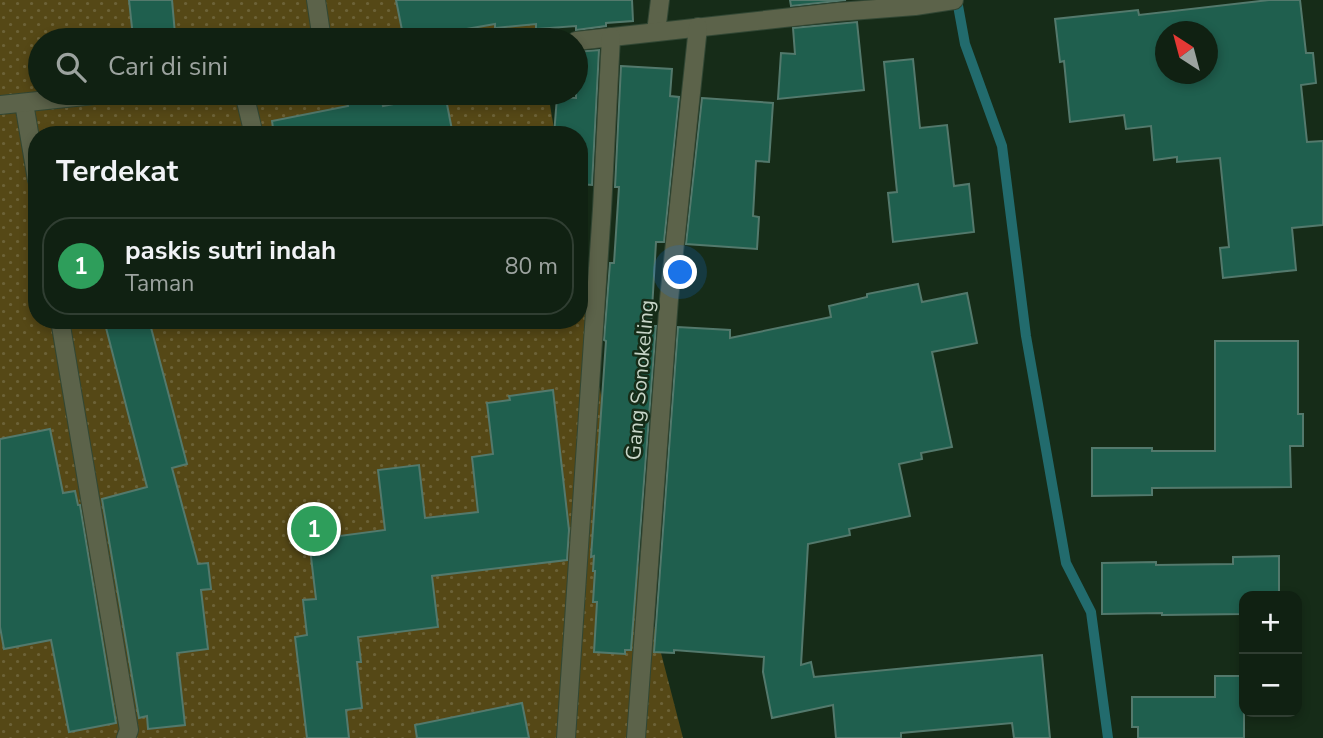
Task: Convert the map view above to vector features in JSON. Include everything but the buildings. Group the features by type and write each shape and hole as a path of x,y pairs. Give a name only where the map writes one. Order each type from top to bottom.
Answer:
{"street":[{"path":"316,0 320,28"},
{"path":"656,32 660,0"},
{"path":"588,40 954,0"},
{"name":"Gang Sonokeling","path":"636,738 669,299 698,27"},
{"path":"566,738 611,37"},
{"path":"24,103 28,127"},
{"path":"0,105 28,103"},
{"path":"247,105 252,126"},
{"path":"62,329 129,730 126,738"}],"shaded area":[{"path":"0,0 531,0 536,28 28,28 28,105 550,105 554,126 28,126 28,329 588,329 588,322 616,479 683,738 0,738"}],"waterway":[{"path":"957,0 965,44 1002,146 1026,336 1066,563 1091,612 1108,738"}],"place":[{"name":"paskis sutri indah","path":"314,529"}]}
